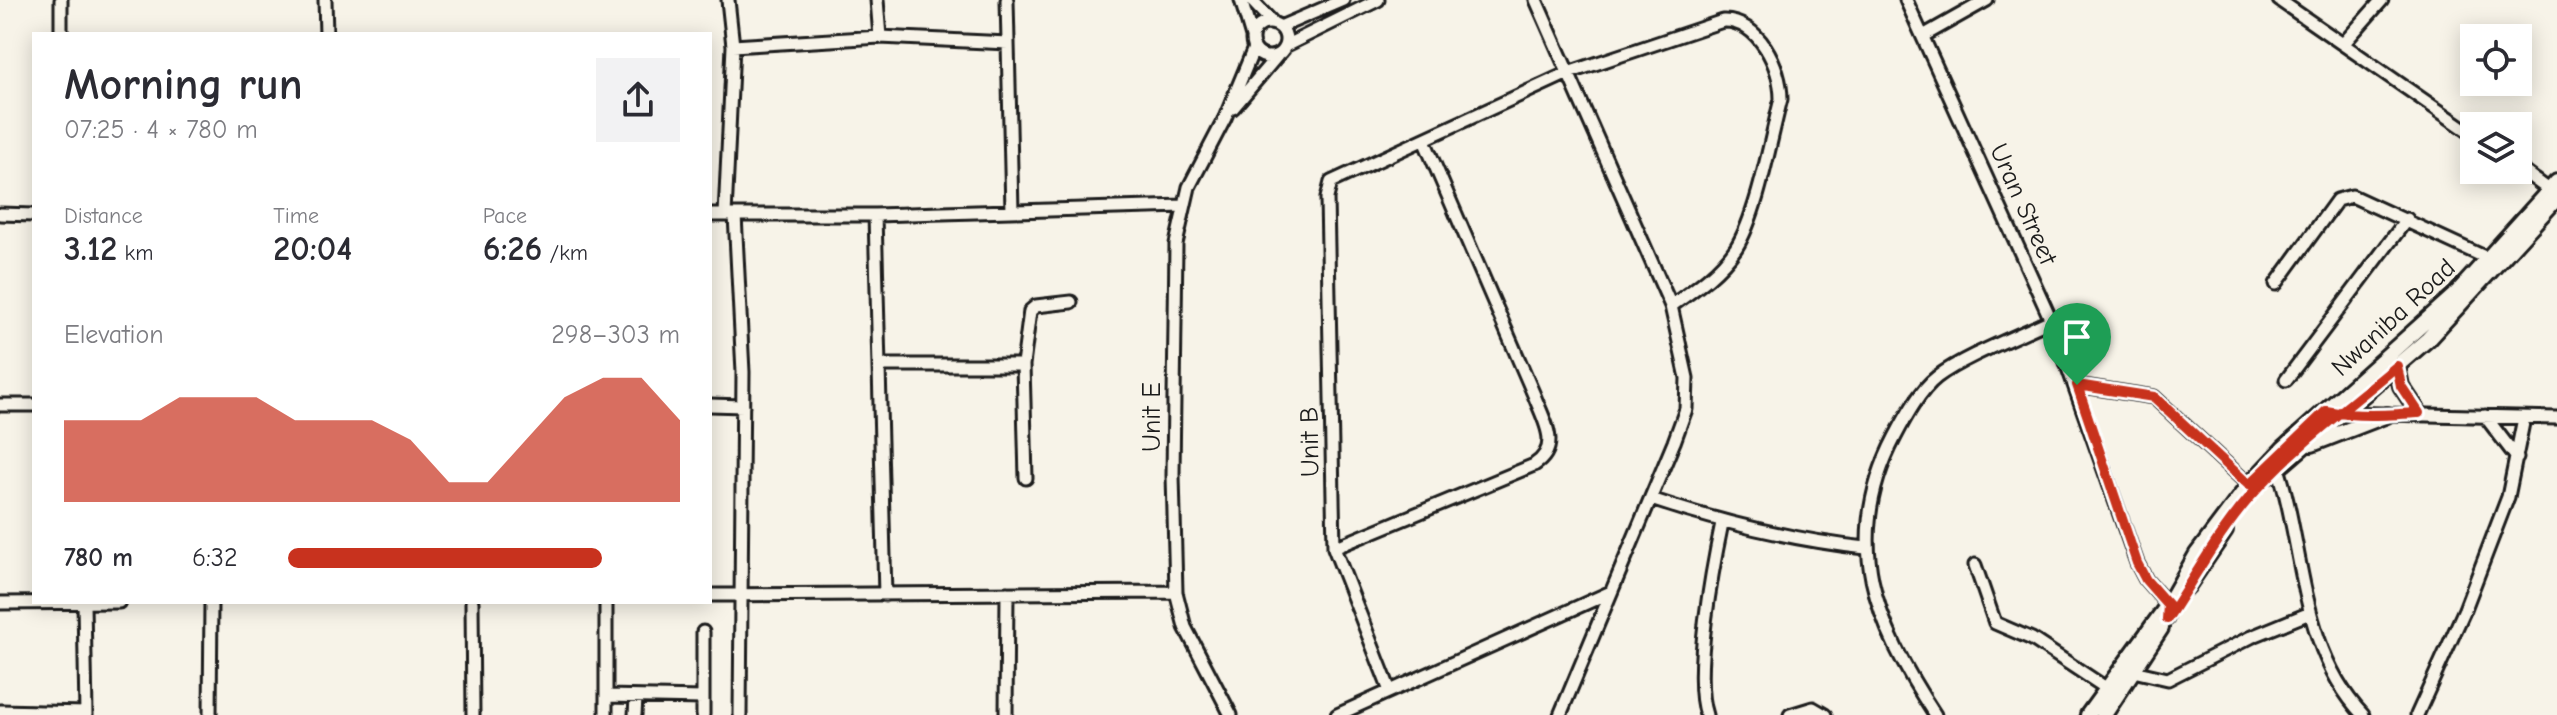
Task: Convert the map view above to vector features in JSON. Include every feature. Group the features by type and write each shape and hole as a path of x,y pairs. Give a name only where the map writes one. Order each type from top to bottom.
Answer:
{"main road":[{"path":"2297,451 2452,316 2526,233 2554,190"},
{"name":"Nwaniba Road","path":"2088,715 2167,612 2197,554 2249,485 2326,411 2439,311 2554,190"},
{"path":"2397,366 2401,386 2419,413"},
{"path":"2104,715 2167,612 2276,462 2387,415"}],"street":[{"path":"61,0 61,32"},
{"path":"325,0 326,32"},
{"path":"728,0 733,46 730,215 743,406 740,715"},
{"path":"877,0 880,37"},
{"path":"1007,0 1012,211"},
{"path":"1241,0 1253,43 1264,57 1277,56"},
{"path":"1251,0 1286,35 1285,46"},
{"path":"1225,118 1261,25 1277,26 1343,0"},
{"path":"1225,118 1285,46 1378,0"},
{"path":"1536,0 1671,306 1687,378 1686,409 1560,715"},
{"name":"Uran Street","path":"1906,0 2051,320 2077,385 2137,563 2167,612"},
{"path":"1923,36 1987,0"},
{"path":"2279,0 2460,125"},
{"path":"2344,43 2382,0"},
{"path":"1334,548 1534,465 1547,457 1550,448 1551,438 1534,395 1424,140 1568,73 1723,21 1737,20 1756,32 1781,86 1781,99 1754,199 1737,247 1709,279 1671,306"},
{"path":"733,46 880,37 1008,43"},
{"name":"Unit E","path":"1225,118 1202,157 1184,206 1176,244 1173,359 1176,592 1185,627 1231,715"},
{"name":"Unit B","path":"1390,691 1337,565 1334,548 1327,198 1331,182 1424,140"},
{"path":"2532,176 2554,190"},
{"path":"2276,284 2337,200 2359,196 2489,259"},
{"path":"712,215 875,215 1184,206"},
{"path":"0,214 32,215"},
{"path":"875,215 885,595"},
{"path":"2286,380 2407,219"},
{"path":"1026,478 1023,365 1030,311 1036,306 1071,302"},
{"path":"1935,715 1906,672 1889,635 1866,548 1876,475 1901,426 1937,377 2051,320"},
{"path":"881,365 1023,365"},
{"path":"2077,385 2154,397 2249,485"},
{"path":"0,405 32,405"},
{"path":"712,405 743,406"},
{"path":"2326,411 2342,414 2419,413 2557,418"},
{"path":"2485,416 2517,458"},
{"path":"2417,715 2492,542 2508,497 2524,418"},
{"path":"2276,462 2292,513 2310,613 2340,684 2363,715"},
{"path":"1651,499 1722,523 1794,540 1866,548"},
{"path":"1706,715 1701,696 1707,614 1722,523"},
{"path":"1975,565 1995,623 2032,639 2106,688"},
{"path":"712,595 1176,592"},
{"path":"1337,715 1611,592"},
{"path":"1006,715 1007,593"},
{"path":"0,603 32,603"},
{"path":"0,711 86,714 84,604"},
{"path":"210,715 211,604"},
{"path":"472,604 473,715"},
{"path":"606,604 606,715"},
{"path":"2133,671 2168,679 2251,637 2310,613"},
{"path":"703,632 703,715"},
{"path":"606,696 703,698"},
{"path":"635,715 636,698"},
{"path":"1790,715 1813,708 1825,715"}],"route":[{"path":"2077,385 2137,563 2146,580 2168,605 2167,619 2251,495 2289,458 2342,414 2397,366 2408,401 2419,413 2362,416 2342,414 2326,411 2249,485 2154,397 2077,385"}]}
